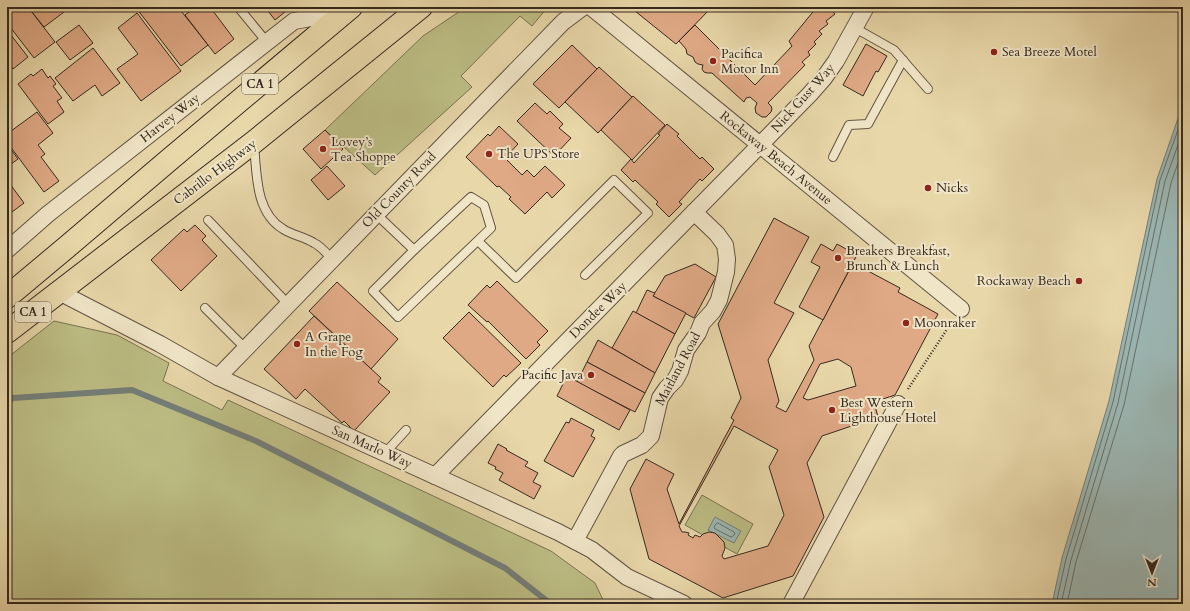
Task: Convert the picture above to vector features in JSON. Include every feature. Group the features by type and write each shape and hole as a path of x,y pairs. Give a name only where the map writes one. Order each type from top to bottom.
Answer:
{"highway":[{"name":"Cabrillo Highway","path":"7,332 254,142 421,7"},
{"name":"CA 1","path":"7,297 74,242 346,9"}],"street":[{"name":"Old County Road","path":"218,377 563,22 583,7"},
{"name":"Rockaway Beach Avenue","path":"591,7 961,309"},
{"name":"Nick Gust Way","path":"760,145 824,78 836,62 866,7"},
{"name":"Harvey Way","path":"7,250 48,214 266,41 294,21 346,9"},
{"name":"Dondee Way","path":"435,476 760,145"},
{"name":"Maitland Road","path":"575,541 622,454 642,445 651,436 660,398 675,380 680,371 686,350 698,333 702,323 713,311 719,300 726,272 727,259 724,245 718,234 694,212"},
{"name":"San Marlo Way","path":"59,292 160,344 218,377 558,532 592,550 627,577 684,604"},
{"path":"791,604 898,404"}],"lane":[{"path":"238,7 266,41"},
{"path":"855,28 894,50 928,90"},
{"path":"833,157 849,125 868,124 903,60"},
{"path":"254,142 260,196 264,210 272,221 282,229 314,243 332,259"},
{"path":"478,241 516,278 614,180 648,213 585,275"},
{"path":"471,197 484,205 491,228 398,317 373,291 414,250 471,197"},
{"path":"376,214 414,250"},
{"path":"208,220 288,305"},
{"path":"205,308 246,349"},
{"path":"384,453 406,430"}],"path":[{"path":"898,404 961,309"}],"green space":[{"path":"466,7 547,8 532,26 520,16 461,76 472,87 375,175 325,130 423,36"},
{"path":"54,321 117,335 169,363 163,381 222,410 228,400 551,551 595,583 605,604 7,604 7,358"},
{"path":"702,495 753,524 737,554 685,525"}],"water":[{"path":"1183,104 1183,604 1052,604 1062,558 1109,401 1157,179"},
{"path":"715,517 741,531 734,543 708,530"}],"building":[{"path":"7,7 28,7 55,42 34,58 7,23"},
{"path":"28,7 60,7 64,12 44,27"},
{"path":"140,7 178,7 208,45 181,66 137,9"},
{"path":"196,7 210,7 234,39 215,54 185,15"},
{"path":"265,7 291,7 275,20"},
{"path":"630,7 712,7 676,44"},
{"name":"Pacifica Motor Inn","path":"817,7 828,7 835,14 826,21 828,24 819,31 822,34 814,42 816,44 808,52 810,55 802,62 805,65 768,103 772,109 766,117 762,117 756,113 755,108 757,103 750,97 746,98 744,102 712,73 704,72 702,69 703,65 695,62 693,57 687,54 686,49 679,41 695,25 755,85 792,46 789,41"},
{"path":"137,13 181,71 141,101 117,69 138,54 118,28"},
{"path":"79,25 93,43 70,60 56,42"},
{"path":"7,30 28,57 13,69 7,61"},
{"path":"866,44 887,56 878,72 876,71 863,96 843,85"},
{"path":"572,45 597,69 559,108 533,84"},
{"path":"93,48 120,83 102,96 95,85 73,101 55,78"},
{"path":"599,67 632,97 598,133 565,102"},
{"path":"42,69 48,78 50,76 56,84 53,86 62,98 57,101 64,112 48,124 18,84 31,74 33,76"},
{"path":"633,96 665,125 632,160 601,130"},
{"path":"535,103 547,114 550,111 563,124 559,128 571,138 554,156 517,121"},
{"path":"37,112 53,133 38,145 45,154 41,157 59,181 44,192 7,142 7,134"},
{"path":"667,124 679,134 677,136 700,159 702,157 714,169 702,181 700,179 679,202 682,204 669,217 656,204 658,202 635,180 633,182 621,170 631,159 634,163 660,135 658,134"},
{"path":"499,126 518,144 505,158 522,175 527,170 534,177 545,166 565,185 552,198 547,192 525,214 509,199 511,197 499,186 497,187 466,157 488,134 490,136"},
{"name":"Lovey’s Tea Shoppe","path":"325,130 343,149 321,169 303,149"},
{"path":"7,144 18,159 7,167"},
{"path":"327,166 345,186 328,200 311,180"},
{"path":"7,180 24,203 12,212 8,206 7,207"},
{"name":"Best Western Lighthouse Hotel","path":"774,218 809,237 774,303 794,313 768,360 779,401 776,407 786,412 814,360 809,346 853,263 900,288 898,292 938,314 895,395 874,402 878,417 822,436 807,463 824,517 793,576 723,598 649,559 630,489 646,459 674,474 667,489 679,524 734,420 731,418 741,398 718,324","holes":["838,359 851,367 856,386 808,400 803,398 820,364","734,426 778,450 769,467 784,515 768,546 724,559 722,556 725,548 724,542 715,533 709,532 700,537 695,535 693,538 688,535 689,533 682,532 679,526"]},
{"path":"195,225 206,236 202,240 217,256 181,291 151,260 184,229 187,232"},
{"path":"821,244 833,251 837,244 857,255 823,320 799,307 820,267 811,262"},
{"path":"695,264 716,277 694,318 653,296 665,276"},
{"path":"497,281 548,331 537,342 540,345 526,359 488,321 487,322 468,305 487,285 490,288"},
{"path":"337,282 398,339 371,369 309,311"},
{"path":"647,290 655,293 653,296 686,313 675,334 636,313"},
{"path":"633,311 675,334 655,373 612,348"},
{"path":"469,312 521,363 506,377 504,375 493,387 443,338"},
{"path":"314,316 381,378 378,382 390,392 354,431 344,421 342,423 305,389 296,399 264,369"},
{"path":"598,340 655,373 645,393 587,362"},
{"path":"587,362 645,393 635,412 577,382"},
{"path":"567,376 630,410 619,430 557,396"},
{"path":"571,418 594,430 591,436 595,438 573,477 544,461 566,422 569,423"},
{"path":"498,444 528,462 525,466 538,473 533,482 541,486 534,499 499,480 503,473 488,463"}],"waterway":[{"path":"7,402 13,398 132,390 256,441 505,568 551,604"}],"place":[{"name":"Sea Breeze Motel","path":"994,52"},
{"name":"Pacifica Motor Inn","path":"713,61"},
{"name":"Lovey’s Tea Shoppe","path":"323,149"},
{"name":"The UPS Store","path":"489,154"},
{"name":"Nicks","path":"928,188"},
{"name":"Breakers Breakfast, Brunch & Lunch","path":"838,258"},
{"name":"Rockaway Beach","path":"1079,281"},
{"name":"Moonraker","path":"906,323"},
{"name":"A Grape In the Fog","path":"297,344"},
{"name":"Pacific Java","path":"591,375"},
{"name":"Best Western Lighthouse Hotel","path":"832,410"}]}
